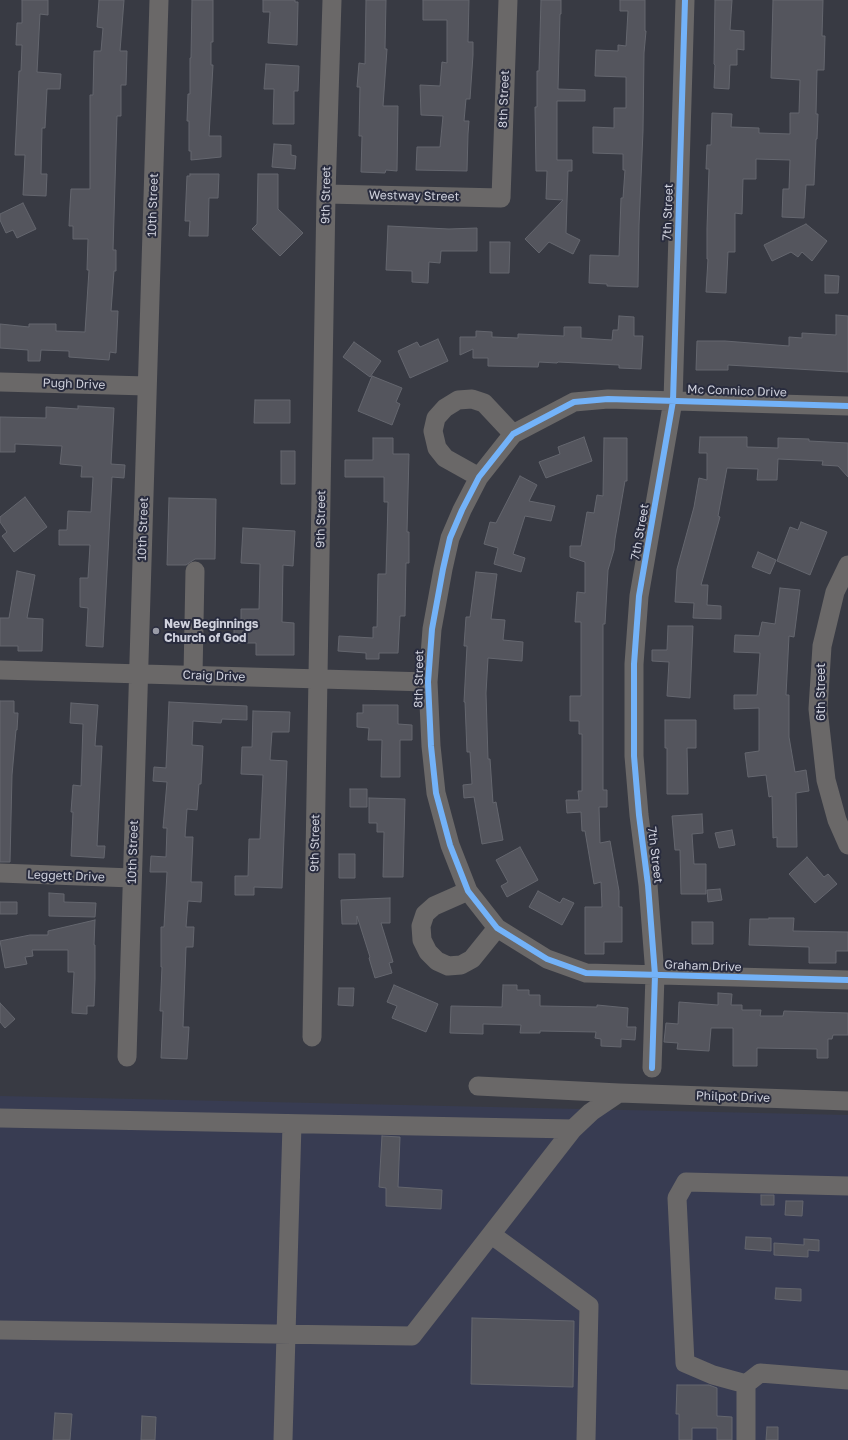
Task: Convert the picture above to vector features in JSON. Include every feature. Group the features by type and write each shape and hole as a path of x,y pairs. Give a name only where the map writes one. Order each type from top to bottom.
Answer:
{"street":[{"name":"10th Street","path":"127,1057 159,0"},
{"name":"9th Street","path":"312,1037 326,194 332,0"},
{"name":"8th Street","path":"501,198 508,0"},
{"name":"7th Street","path":"652,1068 655,975 648,885 639,815 634,756 634,664 639,596 673,401 685,0"},
{"name":"Westway Street","path":"326,194 501,198"},
{"name":"Pugh Drive","path":"0,382 147,386"},
{"name":"Mc Connico Drive","path":"513,434 574,402 608,399 848,406"},
{"path":"479,477 445,458 437,448 433,431 436,418 445,408 458,400 472,400 484,403 513,434"},
{"name":"8th Street","path":"497,928 468,891 450,845 436,793 431,746 428,682 432,629 450,538 479,477 513,434"},
{"name":"6th Street","path":"848,564 835,592 822,646 818,709 826,780 836,820 848,845"},
{"path":"193,676 195,571"},
{"name":"Craig Drive","path":"0,670 428,682"},
{"name":"Leggett Drive","path":"0,873 132,878"},
{"path":"468,891 434,906 425,914 421,926 422,940 428,952 437,961 448,966 461,965 472,960 497,928"},
{"name":"Graham Drive","path":"497,928 547,959 586,974 848,980"},
{"name":"Philpot Drive","path":"478,1086 619,1093 848,1101"},
{"path":"0,1330 412,1336 573,1129 590,1112 619,1093"},
{"path":"0,1118 573,1129"},
{"path":"283,1440 292,1124"},
{"path":"746,1384 713,1375 685,1363 677,1198 686,1182 848,1186"},
{"path":"492,1235 589,1306 586,1440"},
{"path":"746,1384 760,1373 848,1380"},
{"path":"746,1384 746,1440"}],"shaded area":[{"path":"0,1096 848,1115 848,1440 0,1440"}],"building":[{"path":"22,0 48,0 48,15 40,14 37,72 61,74 60,89 47,89 45,128 42,128 41,174 47,174 46,196 23,195 25,155 15,155 19,71 21,71 22,45 16,45 17,23 22,23"},
{"path":"99,0 124,0 120,51 127,51 126,85 121,85 121,116 117,116 113,250 116,250 116,271 114,271 111,311 118,311 116,353 110,352 109,360 69,357 69,351 41,350 40,361 28,361 28,350 0,348 0,324 29,327 29,324 56,324 56,331 85,332 89,270 87,270 88,239 73,239 73,226 69,226 71,189 90,189 90,95 93,95 94,51 101,51 103,28 97,27"},
{"path":"192,0 213,0 213,42 211,42 211,65 213,65 209,136 221,136 221,157 191,160 191,151 189,151 189,121 187,121 188,94 190,94"},
{"path":"263,0 295,0 295,2 298,2 297,45 268,43 270,12 263,12"},
{"path":"366,0 386,0 385,49 387,49 383,106 398,106 397,171 386,170 385,173 361,172 362,136 359,136 360,87 357,87 359,63 365,64"},
{"path":"423,0 469,0 468,42 473,42 473,55 470,99 466,99 464,121 469,121 467,171 416,170 417,147 440,147 443,116 421,115 420,85 440,86 442,62 447,63 447,20 423,20"},
{"path":"541,0 561,0 558,89 585,90 585,101 557,101 557,160 572,160 572,171 568,171 566,233 580,240 573,254 549,242 539,253 525,239 563,200 546,199 547,171 536,171 535,107 537,107 537,71 539,71"},
{"path":"620,0 645,0 646,31 644,53 638,287 607,286 607,284 589,283 590,255 619,256 621,198 623,198 625,170 623,170 623,154 593,153 593,127 614,128 614,108 626,108 626,77 595,76 596,50 618,51 618,45 626,46 628,11 620,11"},
{"path":"715,0 732,0 730,30 744,31 744,50 737,49 737,65 730,65 729,89 714,88"},
{"path":"773,0 823,0 822,36 825,36 824,70 817,70 816,114 818,114 814,185 806,185 804,218 782,217 783,189 789,189 790,160 756,159 756,179 743,179 742,214 735,213 735,252 728,252 726,293 706,292 709,169 706,169 707,145 711,145 712,113 732,114 731,127 759,128 759,133 790,134 790,113 799,113 800,80 771,78"},
{"path":"266,64 299,66 298,91 294,91 294,124 273,124 274,89 264,89"},
{"path":"274,144 291,145 291,155 296,156 295,169 272,167"},
{"path":"190,174 219,174 218,198 209,198 208,236 189,236 190,221 185,221 187,176 190,176"},
{"path":"258,174 278,174 278,209 303,233 280,256 252,229 257,224"},
{"path":"23,203 36,229 17,238 13,230 6,233 0,220 0,214"},
{"path":"806,224 827,241 812,261 802,252 798,257 791,252 772,261 764,245"},
{"path":"388,226 449,229 477,228 477,251 441,251 440,263 429,262 428,283 412,282 412,271 386,270"},
{"path":"490,242 510,242 509,273 490,273"},
{"path":"825,275 839,276 838,293 825,293"},
{"path":"836,315 848,316 848,372 728,365 728,370 696,370 697,341 725,341 789,346 789,337 802,338 802,333 836,335"},
{"path":"619,316 634,317 634,336 643,336 641,369 619,368 619,365 558,362 539,362 538,367 488,366 488,358 473,358 473,349 460,355 460,337 476,337 476,331 492,332 492,337 518,338 518,334 564,336 564,327 581,327 581,338 612,340 613,330 618,330"},
{"path":"438,339 448,361 410,378 398,351 417,342 420,347"},
{"path":"354,342 381,361 370,377 343,357"},
{"path":"372,376 402,388 396,402 400,404 392,425 358,411"},
{"path":"255,400 290,400 290,423 254,423"},
{"path":"78,406 114,408 111,464 125,465 124,478 112,477 103,647 86,646 88,608 80,607 80,578 88,578 90,545 59,545 59,530 67,530 68,511 91,512 93,477 81,477 82,466 60,464 62,446 15,444 15,452 0,452 0,417 46,418 46,407 78,409"},
{"path":"584,437 592,461 546,478 539,462 560,454 558,447"},
{"path":"700,437 747,437 747,447 778,448 778,438 809,439 809,441 848,443 848,477 838,466 822,465 823,461 778,459 777,480 757,480 758,469 727,468 718,516 720,517 701,585 708,585 707,605 721,606 721,619 693,618 694,603 675,602 677,569 694,507 699,478 707,480 707,453 699,453"},
{"path":"373,438 393,438 393,454 409,454 407,532 409,532 409,563 406,563 405,616 400,616 398,653 379,653 379,659 366,659 366,653 338,651 339,636 373,638 373,627 377,627 378,574 386,574 388,502 384,502 384,477 345,477 345,460 373,460"},
{"path":"604,438 627,438 627,481 625,481 614,550 608,570 605,624 603,624 603,790 607,790 607,807 599,807 600,843 610,841 619,891 619,907 622,907 622,942 604,942 604,954 585,954 585,907 602,907 601,882 594,884 585,831 582,831 581,812 567,813 566,800 579,800 578,791 582,791 582,734 579,734 579,721 570,721 570,696 581,696 581,622 575,622 577,592 585,593 585,562 570,557 570,546 581,546 587,512 594,513 597,495 603,496"},
{"path":"281,451 295,451 295,484 281,484"},
{"path":"520,476 537,485 529,501 555,506 551,521 525,516 513,554 525,558 521,572 494,564 498,548 484,544 490,522 496,523"},
{"path":"25,497 47,527 14,552 2,536 7,532 0,522 0,517"},
{"path":"169,498 216,499 215,559 195,559 186,565 167,565"},
{"path":"801,522 827,532 810,575 777,561 790,527 798,530"},
{"path":"243,528 295,531 293,566 283,565 282,622 294,623 294,655 256,655 256,643 234,643 234,622 241,622 241,609 259,609 260,564 241,563"},
{"path":"758,552 776,560 770,574 752,567"},
{"path":"17,571 35,575 27,618 43,619 42,651 18,651 18,646 0,646 0,618 9,618"},
{"path":"476,572 497,574 491,619 505,620 503,640 523,642 522,661 488,658 486,693 488,759 490,759 493,803 496,802 503,840 482,844 474,797 464,798 463,785 472,784 470,752 467,752 464,702 467,646 464,646 466,617 470,617"},
{"path":"780,588 800,590 794,637 789,636 786,695 789,695 789,737 795,772 806,770 809,791 796,793 797,847 777,847 777,837 773,838 772,796 769,797 766,775 748,777 745,753 759,751 759,708 734,709 734,695 757,695 760,653 734,652 735,635 759,636 762,622 775,624"},
{"path":"668,626 693,626 690,698 667,696 669,662 652,661 652,650 667,650"},
{"path":"0,701 14,701 14,713 18,713 12,775 10,862 0,862"},
{"path":"169,702 247,706 247,720 222,719 221,723 193,721 192,745 203,746 201,784 199,784 197,810 187,809 185,837 193,837 191,882 202,882 201,902 188,901 186,927 194,927 193,947 186,947 183,1027 189,1027 187,1059 161,1058 163,1011 160,1011 162,967 161,927 164,927 167,872 150,872 151,856 166,857 167,828 163,828 167,782 153,781 154,767 166,768"},
{"path":"71,703 98,705 95,746 102,746 97,846 105,846 104,858 71,856 73,812 71,812 73,785 81,786 83,724 70,723"},
{"path":"363,705 398,705 398,724 412,725 412,740 400,740 400,777 381,777 382,740 368,740 369,728 357,727 357,713 363,713"},
{"path":"253,711 290,712 289,732 272,732 270,760 287,761 282,888 254,887 254,895 235,895 235,876 248,876 249,839 260,839 263,775 241,774 242,747 252,747"},
{"path":"665,720 696,720 696,748 687,748 688,794 667,794 667,748 665,748"},
{"path":"350,789 367,789 367,807 350,807"},
{"path":"369,798 405,799 403,877 383,877 384,832 377,832 377,823 369,823"},
{"path":"702,814 703,833 692,834 694,864 706,864 706,894 681,894 680,850 675,850 672,816"},
{"path":"732,830 735,845 719,848 715,833"},
{"path":"520,847 538,880 507,897 501,886 508,882 496,860"},
{"path":"339,854 355,854 355,878 339,878"},
{"path":"807,857 824,877 828,874 837,884 815,903 789,874"},
{"path":"720,889 722,900 708,902 707,890"},
{"path":"538,891 560,903 563,898 574,903 562,925 529,907"},
{"path":"49,893 64,894 64,902 96,903 95,917 49,916"},
{"path":"390,898 390,923 381,923 393,962 389,963 392,973 375,978 357,916 357,924 342,924 341,900"},
{"path":"0,902 17,902 17,914 0,914"},
{"path":"794,918 793,931 848,932 848,951 836,951 836,963 809,963 809,947 749,945 750,919"},
{"path":"95,920 94,1006 87,1006 87,1014 72,1013 74,972 68,972 68,950 32,950 33,956 25,957 27,964 5,968 0,941 30,935 48,935 48,931"},
{"path":"692,922 713,922 713,944 692,944"},
{"path":"394,985 438,1004 426,1032 392,1018 397,1006 387,1002"},
{"path":"503,985 517,985 517,990 529,990 529,995 540,995 540,1006 597,1007 597,1005 628,1008 627,1027 636,1027 635,1040 621,1039 621,1047 601,1046 601,1039 595,1038 596,1032 540,1031 540,1033 520,1033 521,1025 483,1024 483,1034 450,1033 451,1006 502,1007"},
{"path":"339,988 354,988 353,1006 338,1005"},
{"path":"718,993 732,994 731,1005 742,1005 742,1010 761,1010 760,1016 783,1016 784,1011 848,1013 848,1035 833,1035 832,1039 828,1039 828,1058 817,1058 817,1049 757,1048 757,1066 733,1066 733,1028 711,1028 709,1051 677,1049 678,1043 664,1042 666,1023 678,1024 679,1002 718,1005"},
{"path":"0,1003 15,1019 5,1028 0,1022"},
{"path":"382,1136 400,1137 398,1187 442,1190 441,1209 386,1206 386,1188 379,1187"},
{"path":"761,1195 774,1195 774,1205 761,1205"},
{"path":"786,1201 803,1201 802,1216 785,1215"},
{"path":"746,1237 771,1238 771,1251 745,1249"},
{"path":"804,1239 819,1240 819,1251 808,1250 808,1257 774,1255 774,1243 804,1245"},
{"path":"776,1288 801,1289 801,1301 775,1299"},
{"path":"472,1318 574,1321 573,1387 471,1384"},
{"path":"677,1385 709,1385 717,1388 717,1416 732,1417 732,1440 717,1440 717,1428 692,1428 692,1440 679,1440 679,1414 676,1414"},
{"path":"55,1413 72,1414 70,1440 53,1440"},
{"path":"142,1416 156,1417 155,1440 141,1440"},
{"path":"767,1427 778,1427 778,1440 766,1440"}],"cycle path":[{"path":"652,1068 655,975 648,885 639,815 634,756 634,664 639,596 673,401 685,0"},
{"path":"848,406 608,399 574,402 513,434 479,477 450,538 432,629 428,682 431,746 436,793 450,845 468,891 497,928 547,959 586,973 848,980"}],"place":[{"name":"New Beginnings Church of God","path":"156,631"}]}
